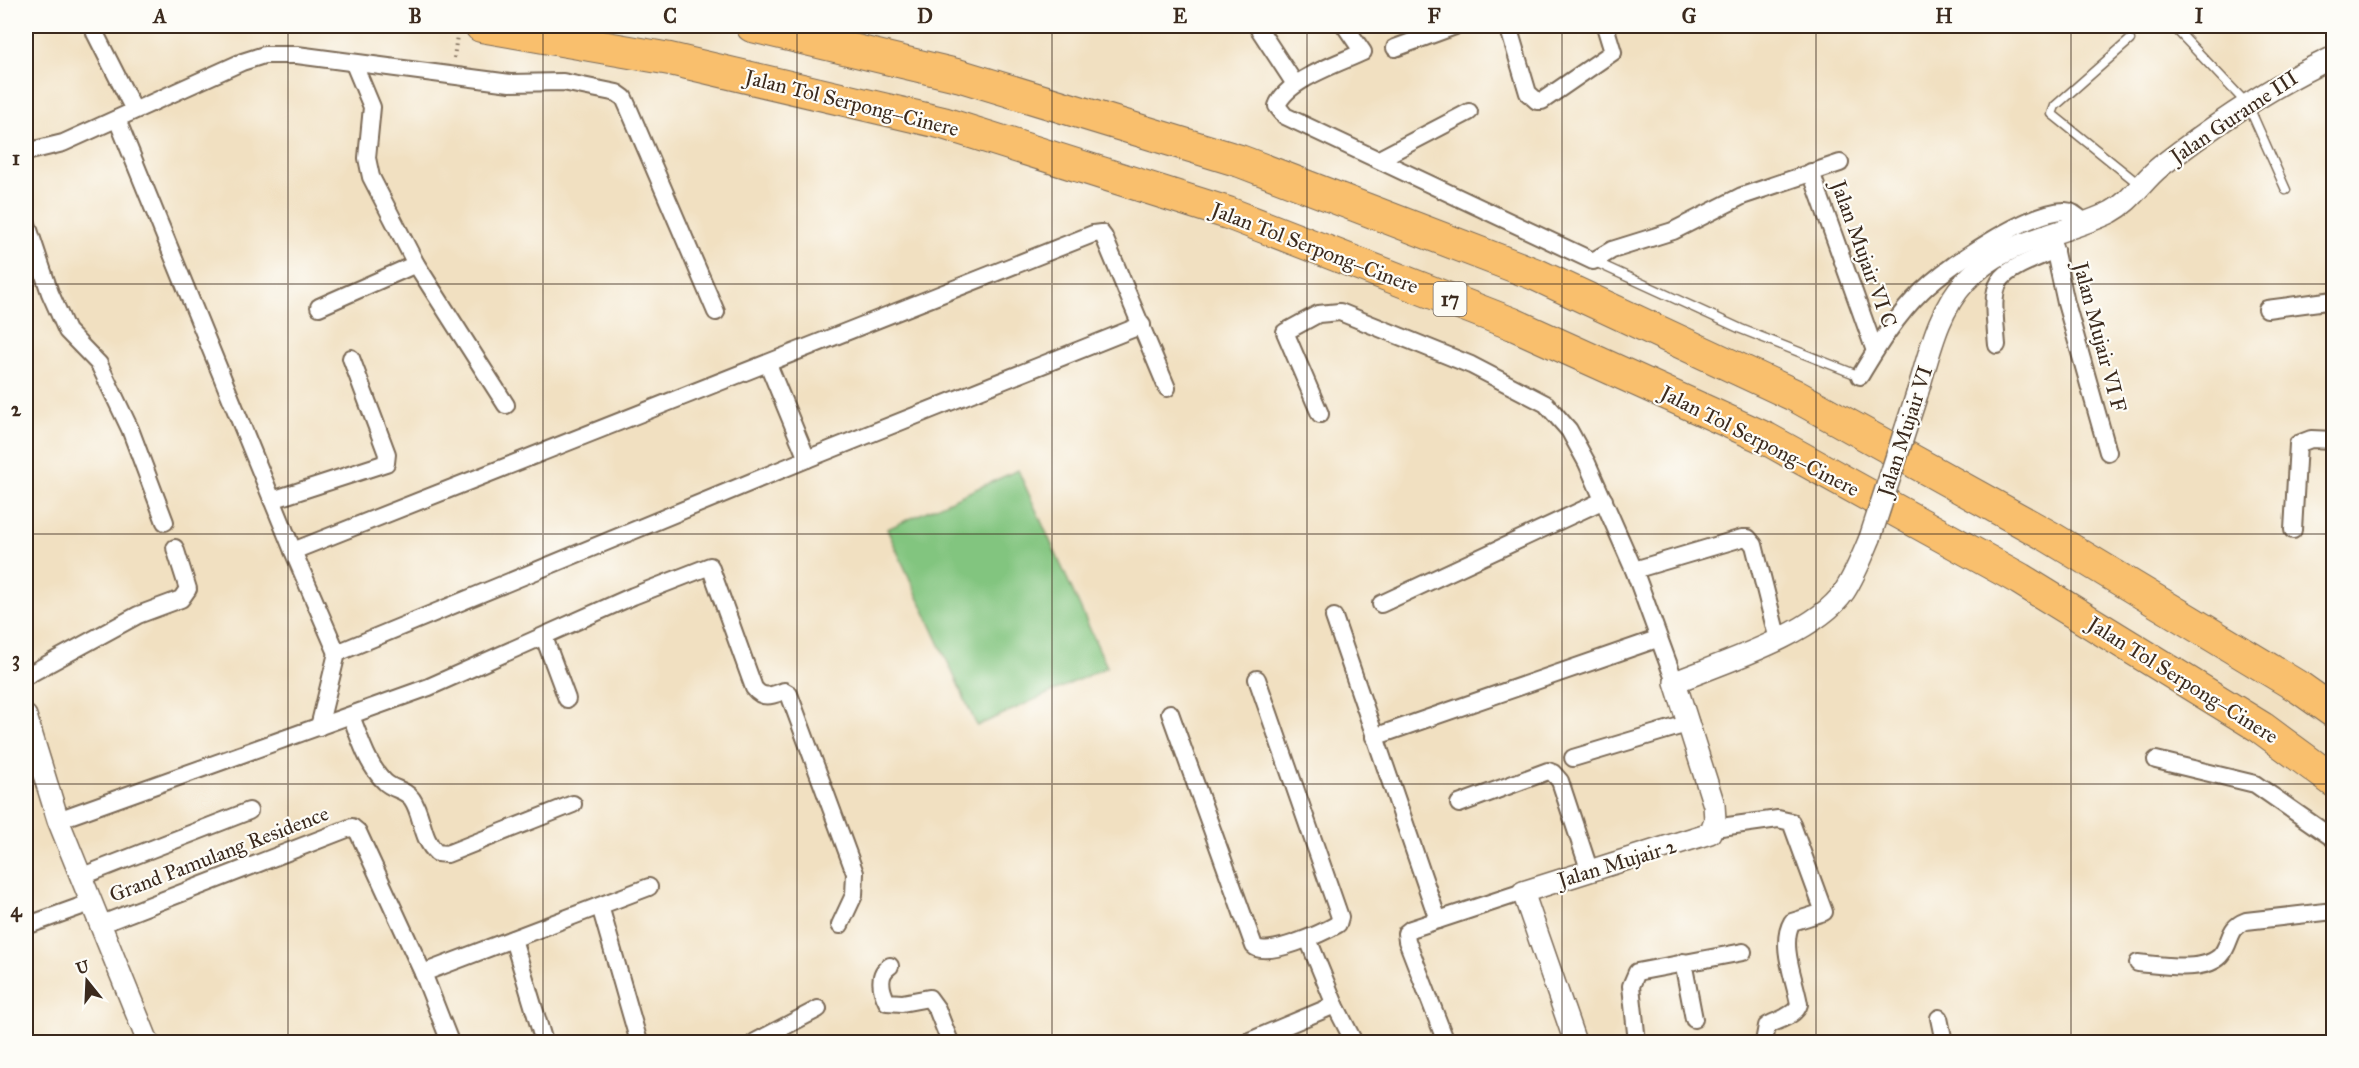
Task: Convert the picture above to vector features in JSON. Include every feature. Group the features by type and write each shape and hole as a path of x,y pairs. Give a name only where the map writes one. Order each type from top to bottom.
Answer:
{"highway":[{"name":"Jalan Tol Serpong–Cinere","path":"481,26 670,59 943,123 1228,213 1513,324 1767,439 2020,579 2262,728 2334,781"},
{"path":"752,26 962,76 1240,161 1537,275 1794,395 2050,537 2300,688 2334,712"}],"street":[{"path":"1257,26 1295,84"},
{"path":"1345,26 1363,52 1295,84 1280,98 1278,106 1285,116 1593,261 1612,250 1673,231 1742,196 1840,163"},
{"path":"1395,48 1455,26"},
{"path":"1508,26 1528,93 1538,101 1542,101 1613,52 1605,26"},
{"path":"95,33 134,110"},
{"path":"26,152 63,143 264,55 297,55 510,83 563,82 617,93 624,98 716,312"},
{"name":"Jalan Gurame III","path":"2135,193 2160,167 2248,105 2295,74 2334,57"},
{"path":"354,64 372,107 367,166 416,264 506,405"},
{"path":"1379,159 1470,112"},
{"path":"117,119 292,551 337,653 319,727"},
{"name":"Jalan Mujair VI C","path":"1811,172 1875,351"},
{"name":"Jalan Mujair VI","path":"1675,682 1778,640 1821,614 1843,594 1870,538 1944,312 1964,282 1981,266 2010,248 2053,242 2083,222 2110,212 2135,193"},
{"path":"1860,376 1875,351 1922,291 1999,234 2064,210 2075,214 2083,222"},
{"path":"26,221 50,293 67,331 99,364 130,429 165,522"},
{"path":"292,551 1098,233 1104,237 1167,388"},
{"path":"1997,345 1993,295 2002,276 2053,242"},
{"name":"Jalan Mujair VI F","path":"2053,242 2066,303 2108,452"},
{"path":"319,307 416,264"},
{"path":"2267,309 2334,300"},
{"path":"1320,414 1285,332 1318,314 1340,312 1471,365 1546,404 1569,430 1604,500 1634,570 1657,639 1690,723 1714,806 1714,828 1778,819 1791,822 1824,912 1792,922 1787,931 1787,944 1799,1004 1798,1009 1767,1026 1764,1042"},
{"path":"337,653 807,459 1142,325"},
{"path":"272,500 386,463 387,454 351,358"},
{"path":"768,364 807,459"},
{"path":"2293,530 2298,444 2311,439 2334,440"},
{"path":"1381,604 1604,500"},
{"path":"1634,570 1742,537 1748,538 1754,545 1778,640"},
{"path":"26,676 138,615 181,599 188,589 175,548"},
{"path":"58,820 429,687 633,596 710,566 754,688 760,694 769,697 784,691 789,694 832,806 856,882 854,895 840,925"},
{"path":"1334,617 1438,920"},
{"path":"544,637 567,699"},
{"path":"1374,737 1657,639"},
{"path":"1170,713 1254,946 1265,951 1308,939 1338,924 1340,917 1257,679"},
{"path":"26,716 58,820 148,1042"},
{"path":"351,716 372,765 386,784 403,790 412,799 429,843 437,853 447,854 573,804"},
{"path":"1574,758 1690,723"},
{"path":"2156,760 2255,784 2334,839"},
{"path":"1459,804 1548,771 1553,773 1560,781 1590,872"},
{"path":"80,877 249,811"},
{"name":"Grand Pamulang Residence","path":"99,925 347,828 356,829 423,973"},
{"name":"Jalan Mujair 2","path":"1523,892 1704,837 1714,828"},
{"path":"450,1042 423,973 649,887"},
{"path":"1446,1042 1405,936 1411,929 1523,892 1575,1042"},
{"path":"26,926 90,903"},
{"path":"600,906 639,1042"},
{"path":"2138,963 2187,967 2206,964 2218,959 2225,951 2232,929 2237,924 2334,911"},
{"path":"513,939 544,1042"},
{"path":"1308,939 1335,1005 1354,1042"},
{"path":"1637,1042 1631,986 1633,975 1640,970 1743,952"},
{"path":"1683,962 1694,1019"},
{"path":"890,966 881,978 887,1002 902,1003 929,998 938,1009 950,1042"},
{"path":"1247,1042 1335,1005"},
{"path":"755,1042 818,1009"},
{"path":"1939,1018 1944,1042"}],"lane":[{"path":"2173,26 2248,105 2286,190"},
{"path":"2130,40 2055,106 2052,114 2135,193"},
{"path":"1593,261 1741,329 1860,376"}],"path":[{"path":"454,59 458,26"}],"green space":[{"path":"1018,470 1107,667 977,726 887,529"}]}
